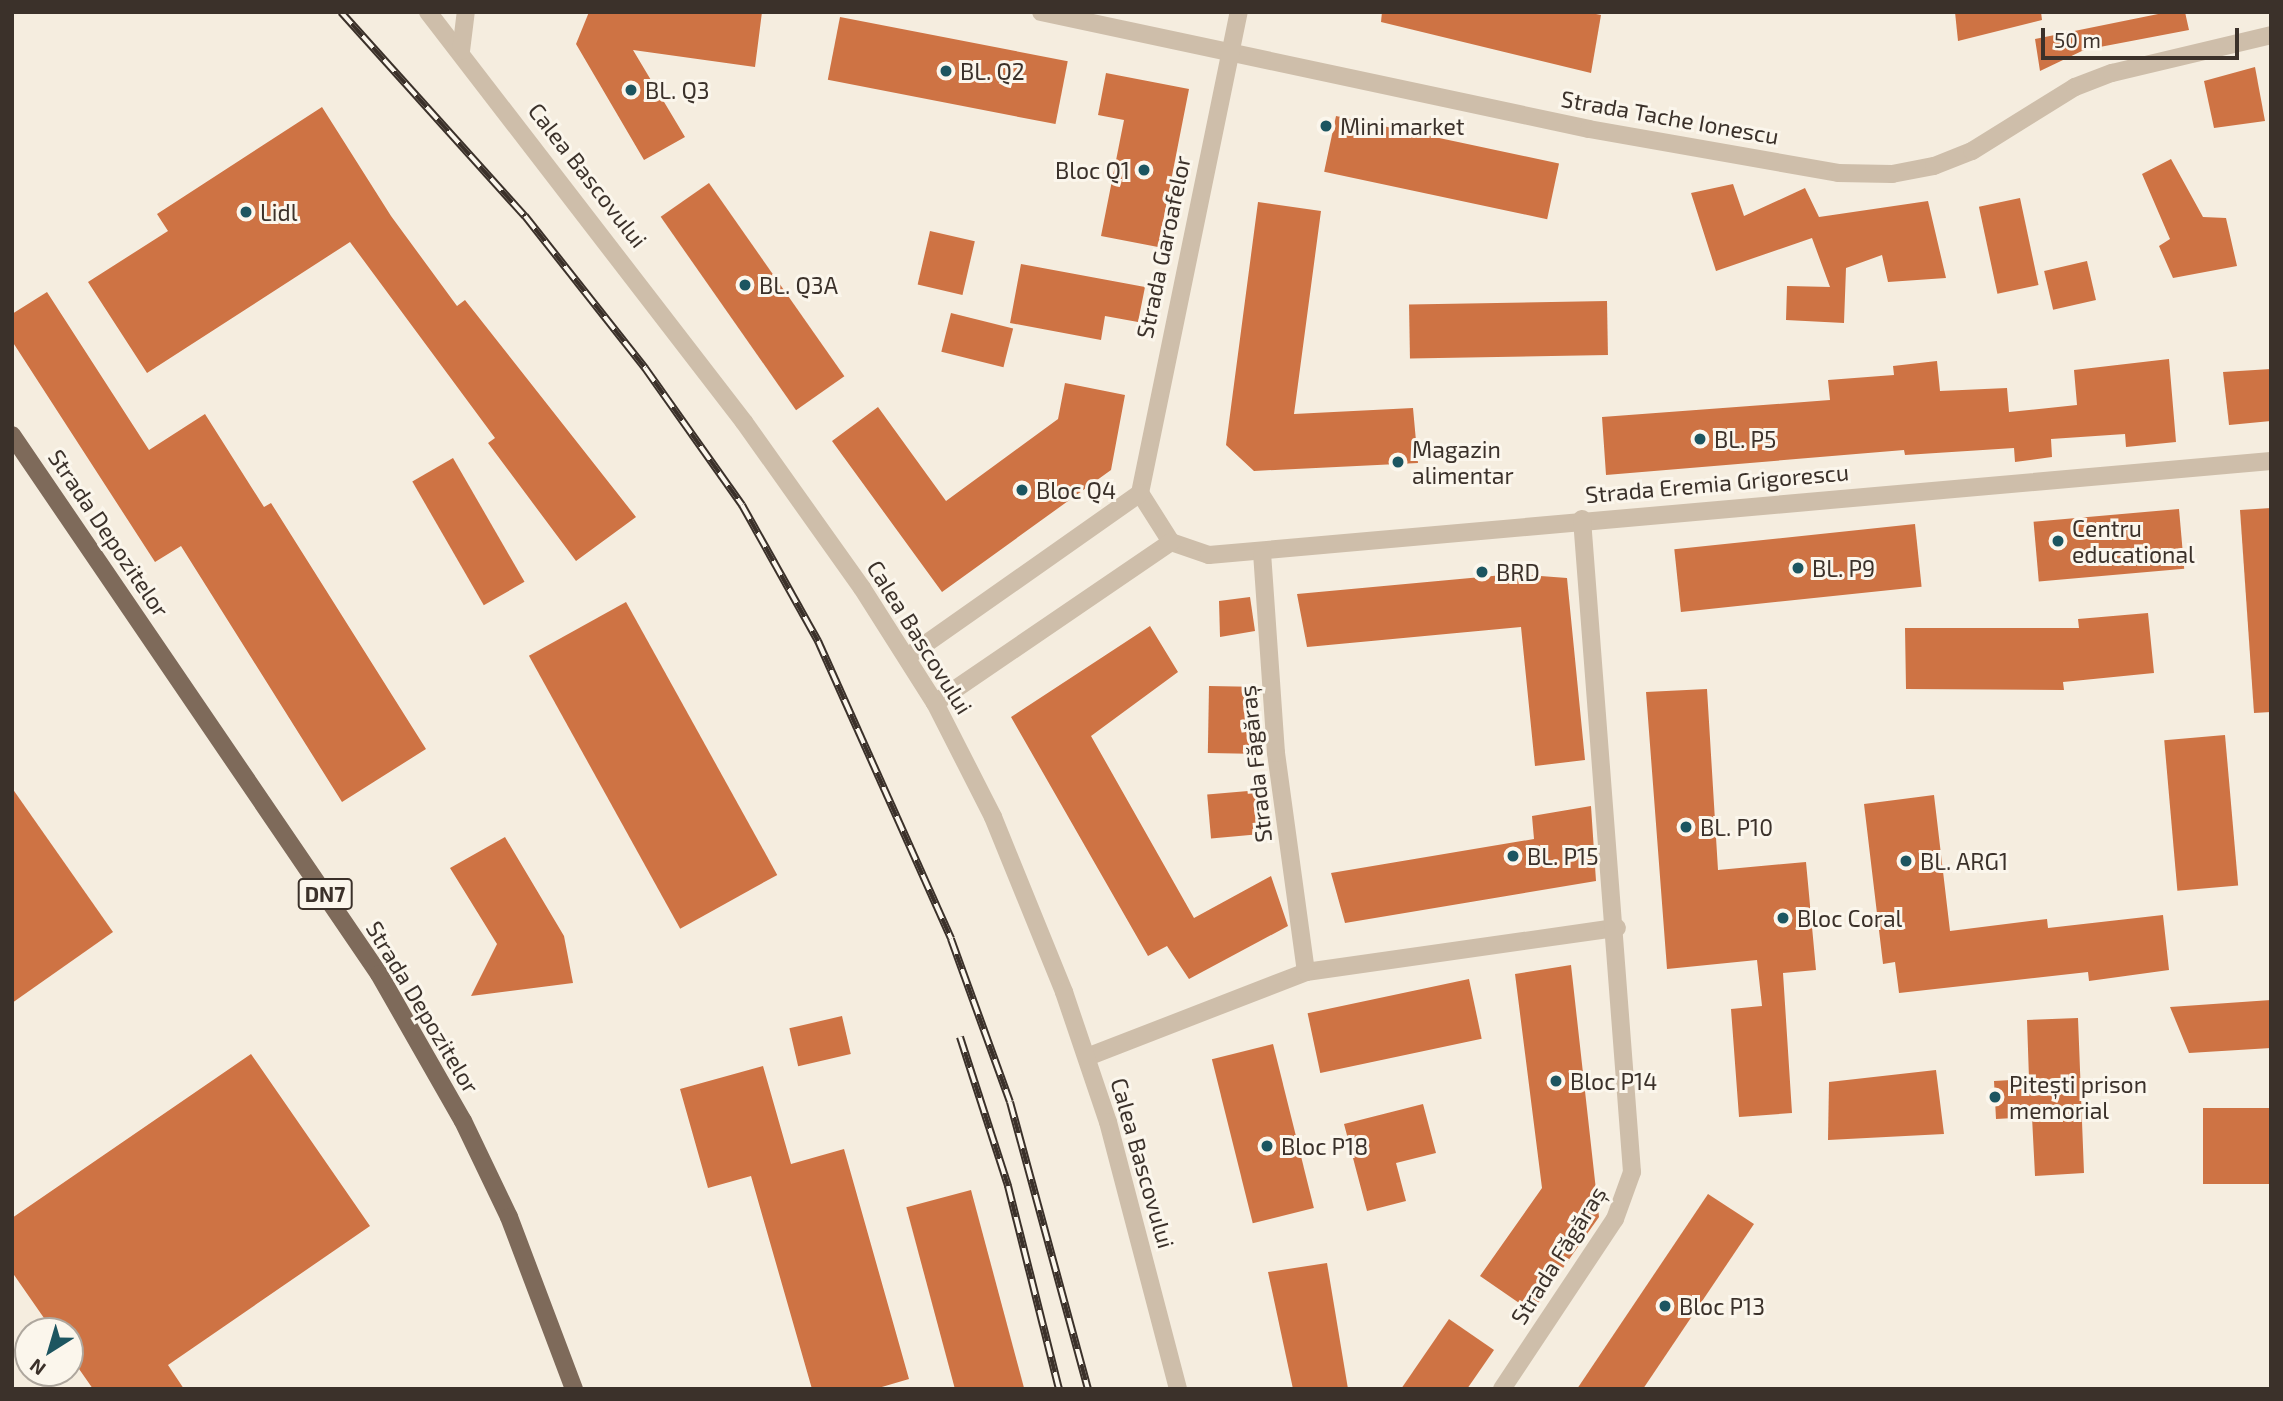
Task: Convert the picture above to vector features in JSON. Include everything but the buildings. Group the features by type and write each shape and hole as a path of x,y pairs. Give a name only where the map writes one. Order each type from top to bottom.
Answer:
{"main road":[{"name":"Strada Depozitelor","path":"12,435 400,1009 509,1217 574,1389"}],"street":[{"name":"Calea Bascovului","path":"428,12 461,51 776,465 935,703 1039,923 1087,1057 1178,1389"},
{"path":"461,51 466,12"},
{"name":"Strada Tache Ionescu","path":"1041,12 1589,129 1838,173 1892,174 1934,166 1972,151 2075,87 2112,73 2271,35"},
{"name":"Strada Garoafelor","path":"1140,494 1239,12"},
{"name":"Strada Eremia Grigorescu","path":"1171,542 1209,555 1582,519 2271,461"},
{"path":"906,656 1140,494 1171,542 935,703"},
{"name":"Strada Făgăraș","path":"1502,1389 1615,1219 1632,1172 1617,928 1582,519"},
{"name":"Strada Făgăraș","path":"1262,551 1276,753 1306,972"},
{"path":"1087,1057 1306,972 1617,928"}],"railway":[{"path":"341,12 525,216 645,368 742,505 818,641 951,939 1010,1102 1088,1389"},
{"path":"960,1037 1008,1186 1059,1389"}],"place":[{"name":"BL. Q2","path":"946,71"},
{"name":"BL. Q3","path":"631,90"},
{"name":"Mini market","path":"1326,126"},
{"name":"Bloc Q1","path":"1144,170"},
{"name":"Lidl","path":"246,212"},
{"name":"BL. Q3A","path":"745,285"},
{"name":"BL. P5","path":"1700,439"},
{"name":"Magazin alimentar","path":"1398,462"},
{"name":"Bloc Q4","path":"1022,490"},
{"name":"Centru educational","path":"2058,541"},
{"name":"BL. P9","path":"1798,568"},
{"name":"BRD","path":"1482,572"},
{"name":"BL. P10","path":"1686,827"},
{"name":"BL. P15","path":"1513,856"},
{"name":"BL. ARG1","path":"1906,861"},
{"name":"Bloc Coral","path":"1783,918"},
{"name":"Bloc P14","path":"1556,1081"},
{"name":"Pitești prison memorial","path":"1995,1097"},
{"name":"Bloc P18","path":"1267,1146"},
{"name":"Bloc P13","path":"1665,1306"}]}
